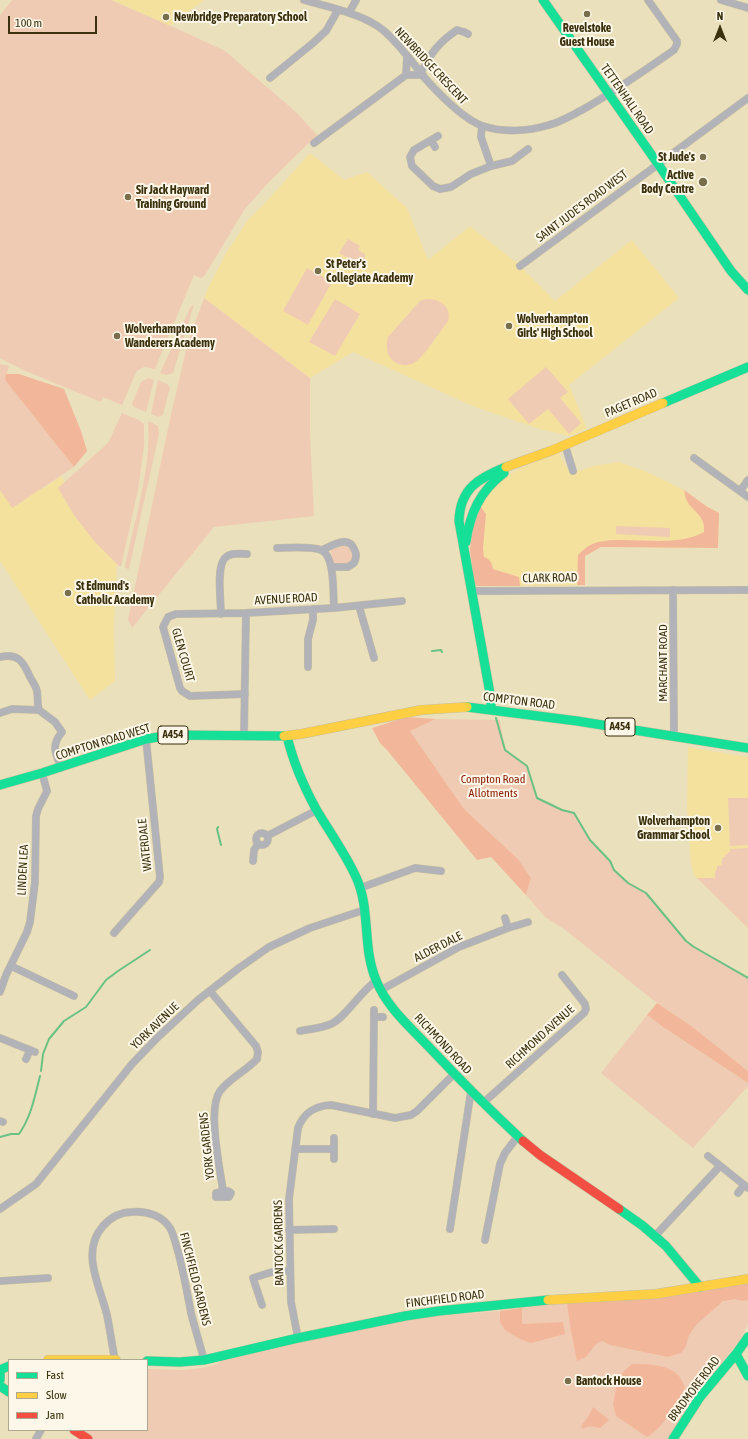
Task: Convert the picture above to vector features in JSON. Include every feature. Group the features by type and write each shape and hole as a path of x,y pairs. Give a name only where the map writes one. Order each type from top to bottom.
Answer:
{"main road":[{"name":"TETTENHALL ROAD","path":"543,0 731,271 748,290"},
{"name":"PAGET ROAD","path":"472,591 459,512 461,502 468,490 483,478 565,445 748,367"},
{"name":"PAGET ROAD","path":"465,548 471,516 483,492 496,478 523,462"},
{"path":"472,591 490,694 491,710"},
{"name":"COMPTON ROAD","path":"287,736 431,708 455,707 577,721 748,748"},
{"name":"COMPTON ROAD WEST","path":"0,785 146,739 171,734 287,736"},
{"name":"RICHMOND ROAD","path":"287,736 290,751 317,810 356,878 360,888 371,959 376,981 381,990 400,1015 454,1074 518,1136 540,1155 633,1218 655,1236 666,1246 700,1287"},
{"name":"FINCHFIELD ROAD","path":"148,1361 180,1362 204,1360 390,1318 439,1311 563,1298 656,1294 748,1279"},
{"name":"BRADMORE ROAD","path":"673,1439 700,1397 736,1354 748,1337"},
{"path":"736,1354 748,1376"},
{"path":"0,1370 0,1380"},
{"path":"76,1431 88,1439"}],"street":[{"name":"NEWBRIDGE CRESCENT","path":"304,0 318,2 349,13 382,29 422,74 462,114 482,126 495,129 512,130 529,130 565,119 610,95 674,50 677,44 675,38 648,0"},
{"path":"349,13 356,0"},
{"path":"721,0 748,8"},
{"path":"270,78 326,31 338,10"},
{"path":"314,142 406,75 422,74 434,49 448,36 457,30 468,34"},
{"path":"406,75 407,56"},
{"name":"SAINT JUDE'S ROAD WEST","path":"520,266 748,98"},
{"path":"482,126 481,137 491,166"},
{"path":"438,136 411,153 410,161 412,166 433,186 440,189 451,187 471,174 491,166 512,161 528,149"},
{"path":"431,140 435,147"},
{"path":"565,445 573,471"},
{"path":"694,458 748,497"},
{"path":"740,491 748,480"},
{"path":"277,548 322,550 342,541 350,543 354,547 356,554 354,563 348,567 332,567"},
{"path":"322,550 328,555 332,567 334,608"},
{"path":"221,614 220,573 222,563 229,555 247,554"},
{"name":"MARCHANT ROAD","path":"673,590 674,736"},
{"name":"CLARK ROAD","path":"472,591 748,590"},
{"name":"AVENUE ROAD","path":"244,735 246,613 360,606 402,601"},
{"path":"360,606 374,658"},
{"path":"308,667 308,639 313,620 313,609"},
{"name":"GLEN COURT","path":"245,694 190,696 182,691 163,627 168,617 176,614 246,613"},
{"path":"0,656 9,654 21,660 37,691 39,710"},
{"path":"0,713 12,709 39,710 55,722 62,732 58,738 55,748 61,767"},
{"name":"WATERDALE","path":"114,933 159,882 160,877 146,739"},
{"name":"LINDEN LEA","path":"0,992 10,966 27,932 32,911 35,882 36,816 38,809 48,791 42,773"},
{"path":"253,861 254,850 258,844 256,840 257,835 263,833 268,836 317,810"},
{"path":"360,888 415,868 441,871"},
{"name":"YORK AVENUE","path":"0,1209 36,1184 132,1064 157,1038 210,991 239,968 270,947 310,928 364,910"},
{"path":"505,918 508,928"},
{"name":"ALDER DALE","path":"381,990 459,946 528,922"},
{"path":"10,966 74,996"},
{"name":"RICHMOND AVENUE","path":"483,1103 584,1013 586,1009 585,1004 565,985 562,975"},
{"path":"300,1031 323,1026 336,1021 364,991 376,981"},
{"name":"YORK GARDENS","path":"210,991 256,1046 258,1052 257,1059 219,1092 215,1103 213,1113 214,1125 223,1191"},
{"path":"373,1114 374,1014 383,1018"},
{"path":"0,1038 33,1051 26,1059"},
{"name":"BANTOCK GARDENS","path":"298,1338 291,1302 289,1192 300,1123 312,1109 331,1105 395,1118 411,1116 454,1074"},
{"path":"450,1229 471,1091"},
{"path":"485,1240 500,1164 505,1153 518,1136"},
{"path":"334,1138 334,1159"},
{"path":"295,1149 334,1149"},
{"path":"708,1156 746,1187 738,1193"},
{"path":"655,1236 720,1166"},
{"name":"FINCHFIELD GARDENS","path":"115,1359 107,1316 94,1271 92,1250 93,1242 97,1234 109,1219 123,1213 140,1212 158,1217 166,1222 171,1230 181,1262 192,1315 204,1360"},
{"path":"289,1230 334,1230"},
{"path":"262,1305 253,1278 272,1272 290,1271"},
{"path":"0,1281 48,1278"}],"shaded area":[{"name":"Newbridge Preparatory School","path":"112,0 204,0 170,26"},
{"path":"310,153 344,180 367,172 407,208 428,260 470,226 518,264 555,301 632,240 679,298 569,385 587,429 569,436 540,429 475,407 353,352 310,378 204,298 226,253 248,220"},
{"path":"6,374 19,374 64,389 81,431 87,451 74,467 5,380"},
{"path":"558,451 569,472 619,462 647,472 684,490 706,506 719,513 718,548 601,547 585,556 585,585 477,586 470,549 480,506 490,491 502,479 517,470"},
{"name":"St Edmund's Catholic Academy","path":"61,476 117,562 114,625 115,681 90,700 0,561 0,479 44,488"},
{"path":"684,490 706,506 719,513 718,548 601,547 585,556 585,585 577,585 578,555 591,545 614,540 665,541 685,539 704,532 703,522 686,498"},
{"path":"480,506 486,514 483,549 484,557 488,559 493,569 519,577 520,586 477,586 474,583 470,549 474,522"},
{"path":"406,717 436,719 410,731 464,809 518,859 531,878 526,895 491,857 477,860 380,743 372,728"},
{"name":"Wolverhampton Grammar School","path":"688,747 748,757 748,928 694,875 691,864 687,808"},
{"path":"657,1003 690,1025 748,1071 748,1083 647,1015"},
{"path":"748,1282 748,1300 743,1301 735,1299 723,1301 697,1324 689,1335 686,1346 681,1353 668,1357 610,1345 602,1341 596,1344 586,1357 577,1361 567,1302 603,1302"},
{"path":"522,1308 522,1324 563,1322 565,1334 531,1343 520,1339 505,1330 500,1322 500,1311"},
{"path":"632,1364 656,1365 674,1371 681,1379 685,1387 674,1408 664,1422 647,1437 616,1416 613,1404 616,1388 622,1373"},
{"path":"593,1407 609,1420 600,1428 589,1427 583,1429 581,1426"}],"green space":[{"name":"Sir Jack Hayward Training Ground","path":"12,0 111,0 191,35 225,51 296,112 317,135 268,183 244,210 205,275 201,278 194,275 155,369 144,367 137,371 122,405 103,397 101,402 23,370 0,358 0,15"},
{"path":"348,239 360,246 358,250 365,254 365,258 361,265 339,253"},
{"path":"307,268 332,282 308,325 283,311"},
{"path":"204,298 310,378 310,433 314,516 214,527 132,628 128,620 170,419 188,342"},
{"path":"335,299 360,314 335,356 309,342"},
{"path":"426,299 436,300 444,304 449,316 448,321 427,350 418,359 409,365 398,364 392,360 389,355 387,346 388,337 420,301"},
{"path":"194,305 173,373 166,375 160,373 191,306"},
{"path":"0,364 9,366 5,380 74,467 12,508 0,490"},
{"path":"546,367 568,392 560,398 581,423 569,434 548,409 529,424 508,399"},
{"path":"148,378 154,380 146,412 134,407 132,404 141,382"},
{"path":"158,380 170,387 163,415 158,417 151,414"},
{"path":"122,413 139,420 144,424 144,446 138,490 121,566 119,566 94,541 74,515 58,488 108,443"},
{"path":"149,421 158,426 159,434 129,569 125,568 145,477"},
{"path":"616,526 670,528 670,537 616,534"},
{"path":"341,543 352,547 355,559 348,566 334,566 330,549"},
{"name":"Compton Road Allotments","path":"436,719 500,720 505,750 527,766 537,798 562,810 574,813 590,840 610,861 614,870 628,883 646,893 686,941 748,978 748,1071 690,1025 657,1003 564,929 545,917 526,895 531,878 518,859 464,809 410,731"},
{"path":"728,798 748,798 748,845 730,846"},
{"path":"748,848 748,928 697,878 715,878 717,866 721,865 723,857 730,852 730,849"},
{"path":"647,1015 748,1083 748,1086 693,1148 601,1073"},
{"path":"748,1282 748,1324 740,1339 689,1406 667,1439 92,1439 79,1431 148,1431 148,1369 183,1370 202,1368 217,1364 224,1359 276,1347 423,1317 500,1311 567,1302 603,1302"}],"waterway":[{"path":"432,651 441,650 442,652"},
{"path":"496,718 505,750 527,766 537,798 562,810 574,813 590,840 610,861 614,870 628,883 646,893 686,941 748,978"},
{"path":"218,827 217,829 221,845"},
{"path":"41,1071 43,1054 49,1039 64,1021 86,1007 106,980 150,950"},
{"path":"0,1137 11,1134 19,1134 30,1113 40,1076"}],"traffic: fast":[{"path":"543,0 731,271 748,290"},
{"path":"663,403 748,367"},
{"path":"491,710 491,699 459,521 460,510 467,492 487,475 506,467"},
{"path":"466,542 473,512 482,495 488,487 504,473"},
{"path":"467,707 577,721 748,748"},
{"path":"0,785 146,739 171,735 284,736"},
{"path":"287,736 295,764 307,791 316,809 347,859 361,889 369,954 380,990 406,1024 523,1141"},
{"path":"619,1209 643,1226 666,1246 700,1287"},
{"path":"148,1361 180,1362 204,1360 298,1338 405,1316 548,1300"},
{"path":"673,1439 700,1397 736,1354 748,1337"},
{"path":"736,1354 748,1376"},
{"path":"0,1380 0,1370 8,1366"},
{"path":"0,1386 8,1391"}],"traffic: slow":[{"path":"506,467 553,450 663,403"},
{"path":"284,736 301,734 421,710 467,707"},
{"path":"548,1300 656,1294 748,1279"}],"traffic: jam":[{"path":"523,1141 540,1155 619,1209"},
{"path":"76,1431 88,1439"}],"place":[{"name":"Revelstoke Guest House","path":"587,14"},
{"name":"Newbridge Preparatory School","path":"166,17"},
{"name":"St Jude's","path":"703,157"},
{"name":"Active Body Centre","path":"703,182"},
{"name":"Sir Jack Hayward Training Ground","path":"128,197"},
{"name":"St Peter's Collegiate Academy","path":"318,271"},
{"name":"Wolverhampton Girls' High School","path":"509,326"},
{"name":"Wolverhampton Wanderers Academy","path":"117,336"},
{"name":"St Edmund's Catholic Academy","path":"68,593"},
{"name":"Wolverhampton Grammar School","path":"718,828"},
{"name":"Bantock House","path":"568,1381"}]}
